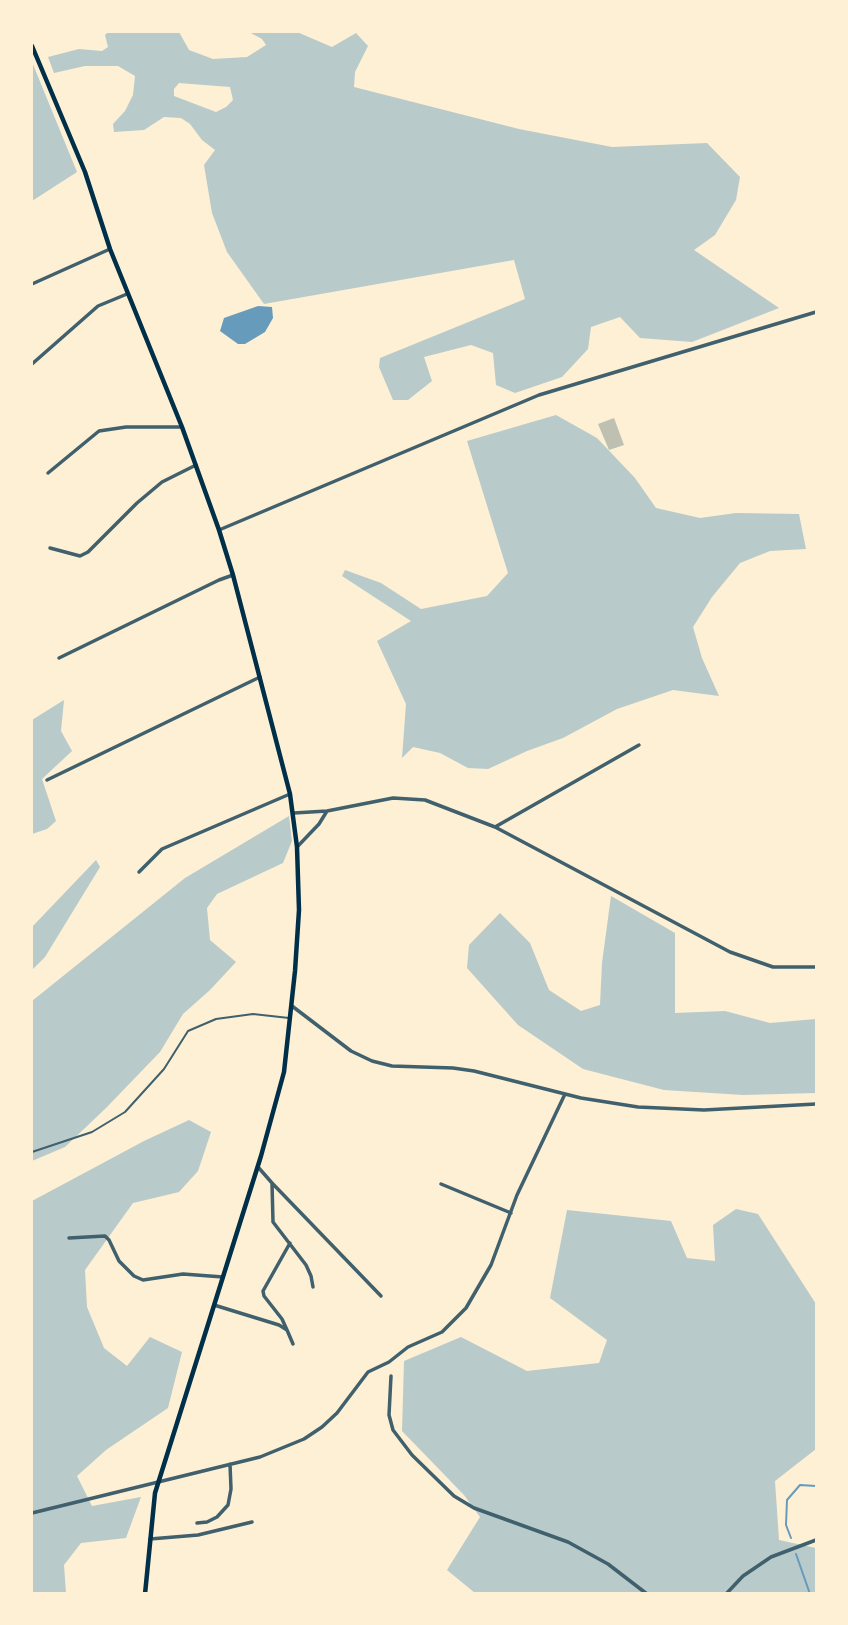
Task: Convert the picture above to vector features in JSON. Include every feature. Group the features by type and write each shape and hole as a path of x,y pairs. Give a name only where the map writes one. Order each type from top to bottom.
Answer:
{"main road":[{"path":"32,46 85,172 110,249 182,427 219,530 290,793 297,847 299,910 284,1072 258,1167 158,1483 145,1594"}],"street":[{"path":"32,284 110,249"},
{"path":"32,364 97,306 128,294"},
{"path":"219,530 539,394 817,312"},
{"path":"48,472 79,450 99,431 182,427"},
{"path":"50,548 80,556 89,552 137,503 162,482 196,466"},
{"path":"59,658 233,575"},
{"path":"47,780 260,677"},
{"path":"495,827 639,745"},
{"path":"138,872 162,849 290,793"},
{"path":"294,813 327,811 393,797 425,800 495,827 730,952 773,967 817,967"},
{"path":"297,847 319,824 327,811"},
{"path":"292,1006 341,1044 372,1061 392,1066 474,1071 565,1094 628,1105 680,1109 817,1104"},
{"path":"32,1513 281,1450 304,1439 337,1413 368,1372 389,1362 408,1347 449,1327 466,1308 480,1286 565,1094"},
{"path":"258,1167 381,1296"},
{"path":"272,1183 273,1222 306,1265 313,1287"},
{"path":"441,1184 511,1213"},
{"path":"69,1238 104,1236 120,1261 134,1276 143,1280 183,1274 223,1277"},
{"path":"290,1243 263,1291 282,1318 293,1344"},
{"path":"214,1305 269,1321 287,1330"},
{"path":"391,1376 389,1415 393,1430 404,1446 454,1496 474,1508 568,1542 608,1564 647,1594"},
{"path":"197,1523 217,1517 228,1505 232,1489 230,1464"},
{"path":"150,1539 198,1535 252,1522"},
{"path":"726,1594 743,1576 771,1557 817,1540"}],"lane":[{"path":"32,1152 92,1132 125,1112 164,1069 188,1031 216,1018 253,1014 290,1018"}],"shaded area":[{"path":"108,32 179,32 189,50 213,59 247,57 266,45 262,39 249,32 297,32 332,47 356,33 368,46 355,72 354,87 519,129 612,147 707,143 740,177 736,200 715,235 694,250 779,308 692,342 640,338 620,317 591,327 588,349 562,377 515,393 496,385 493,353 471,345 424,357 432,381 408,400 393,400 379,367 380,358 525,299 514,260 264,304 227,252 212,213 204,165 215,150 181,118 164,117 144,130 114,132 113,124 125,111 133,95 135,76 118,66 85,66 54,73 48,57 79,49 102,51 108,47 105,35","holes":["179,83 230,87 233,100 216,112 174,96 174,89"]},
{"path":"32,62 77,172 32,201"},
{"path":"556,415 597,438 635,478 656,508 700,518 736,513 799,514 806,549 770,551 740,563 712,597 693,627 702,658 719,696 673,690 617,709 563,738 488,769 468,768 440,753 413,747 402,758 406,704 377,641 411,621 342,576 345,570 381,583 421,609 487,596 508,573 467,441"},
{"path":"64,700 61,731 72,751 42,779 56,821 47,829 32,834 32,720"},
{"path":"289,816 292,841 283,863 217,894 207,908 210,940 236,962 183,1014 160,1052 106,1108 65,1147 32,1161 32,1001 185,878"},
{"path":"96,860 100,867 45,957 32,970 32,927"},
{"path":"611,896 675,933 675,1013 725,1011 770,1023 816,1019 816,1093 743,1095 664,1090 583,1069 518,1025 467,968 469,945 500,913 530,943 549,990 581,1011 600,1005 602,963"},
{"path":"189,1120 211,1132 198,1171 179,1192 133,1203 85,1270 87,1307 104,1348 127,1366 150,1337 182,1352 168,1408 106,1450 77,1476 92,1506 141,1497 126,1538 81,1543 64,1565 66,1593 32,1594 32,1201"},
{"path":"736,1209 758,1214 816,1304 816,1449 775,1481 779,1540 816,1548 816,1593 475,1593 447,1570 480,1517 464,1495 402,1431 404,1361 461,1337 527,1371 599,1363 607,1340 550,1298 567,1210 671,1221 687,1258 715,1261 713,1225"}],"water":[{"path":"258,306 272,307 273,318 265,332 245,344 238,344 220,331 224,318"}],"building":[{"path":"614,418 624,445 609,450 598,424"}],"waterway":[{"path":"791,1538 786,1525 787,1500 800,1485 816,1486"},
{"path":"796,1554 810,1594"}]}
